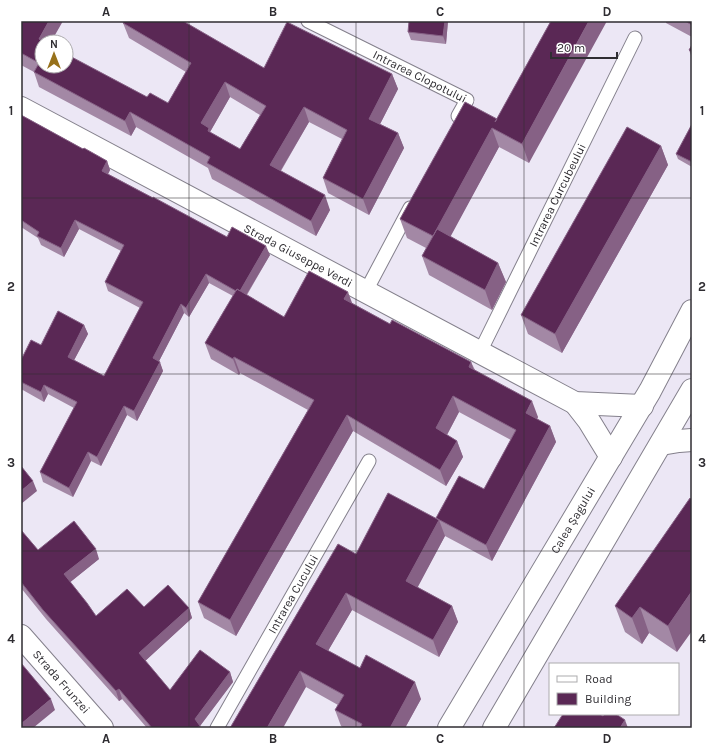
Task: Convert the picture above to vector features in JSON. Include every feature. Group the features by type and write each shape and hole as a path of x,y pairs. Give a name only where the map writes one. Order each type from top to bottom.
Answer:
{"street":[{"name":"Strada Giuseppe Verdi","path":"21,108 575,403 589,421 611,457"},
{"name":"Calea Șagului","path":"449,728 642,406 692,310"},
{"path":"494,728 692,390"},
{"name":"Strada Giuseppe Verdi","path":"575,403 642,406"},
{"path":"661,444 692,440"},
{"name":"Strada Frunzei","path":"21,636 102,728"}],"lane":[{"name":"Intrarea Clopotului","path":"308,21 467,100 454,124"},
{"name":"Intrarea Curcubeului","path":"480,352 635,38"},
{"path":"366,291 417,194"},
{"name":"Intrarea Cucului","path":"217,728 369,461"}],"building":[{"path":"21,21 49,21 42,34 34,34 34,60 21,53"},
{"path":"124,21 183,21 264,68 287,22 392,74 369,119 398,133 363,199 323,178 347,130 304,107 270,165 325,195 311,221 207,163 210,157 130,112 125,121 38,74 74,74 74,58 147,97 150,93 168,103 191,63 123,23","holes":["225,82 266,106 240,149 208,131 209,128 201,123"]},
{"path":"409,21 445,21 443,36 408,32"},
{"path":"551,21 589,21 522,144 492,128 433,236 400,219 465,102 497,119"},
{"path":"685,21 692,21 692,25"},
{"path":"692,45 692,52 689,50"},
{"path":"21,115 107,161 102,171 227,237 232,227 266,246 240,291 237,289 236,291 206,274 186,308 181,304 153,358 160,362 134,411 124,406 97,457 88,452 69,488 40,472 77,402 44,385 41,392 21,382 21,360 31,340 41,345 58,311 84,325 68,357 104,376 143,302 105,282 124,245 75,220 61,248 37,236 39,232 21,220"},
{"path":"692,124 692,162 676,154"},
{"path":"627,127 661,146 555,334 521,315"},
{"path":"437,229 498,263 485,290 422,256"},
{"path":"309,271 348,292 344,299 390,324 392,320 471,362 469,367 532,401 526,413 550,426 486,545 436,518 459,476 484,489 516,430 453,396 436,428 457,441 440,470 347,415 230,620 198,602 314,400 234,357 233,359 205,343 237,289 284,317"},
{"path":"21,466 33,481 21,491"},
{"path":"388,493 439,520 406,581 452,606 433,640 346,593 316,644 360,668 366,655 415,682 390,728 360,728 362,724 335,710 344,695 300,671 267,728 230,728 338,544 356,554"},
{"path":"690,498 692,500 692,591 668,626 640,607 632,618 615,606"},
{"path":"74,521 96,549 64,574 96,616 127,589 144,607 168,585 189,608 139,653 170,690 200,650 230,672 195,719 200,726 197,728 152,728 119,689 116,691 43,610 21,582 21,530 38,550"},
{"path":"21,663 51,699 21,724"},
{"path":"562,715 618,715 625,720 620,728 554,728"}]}
